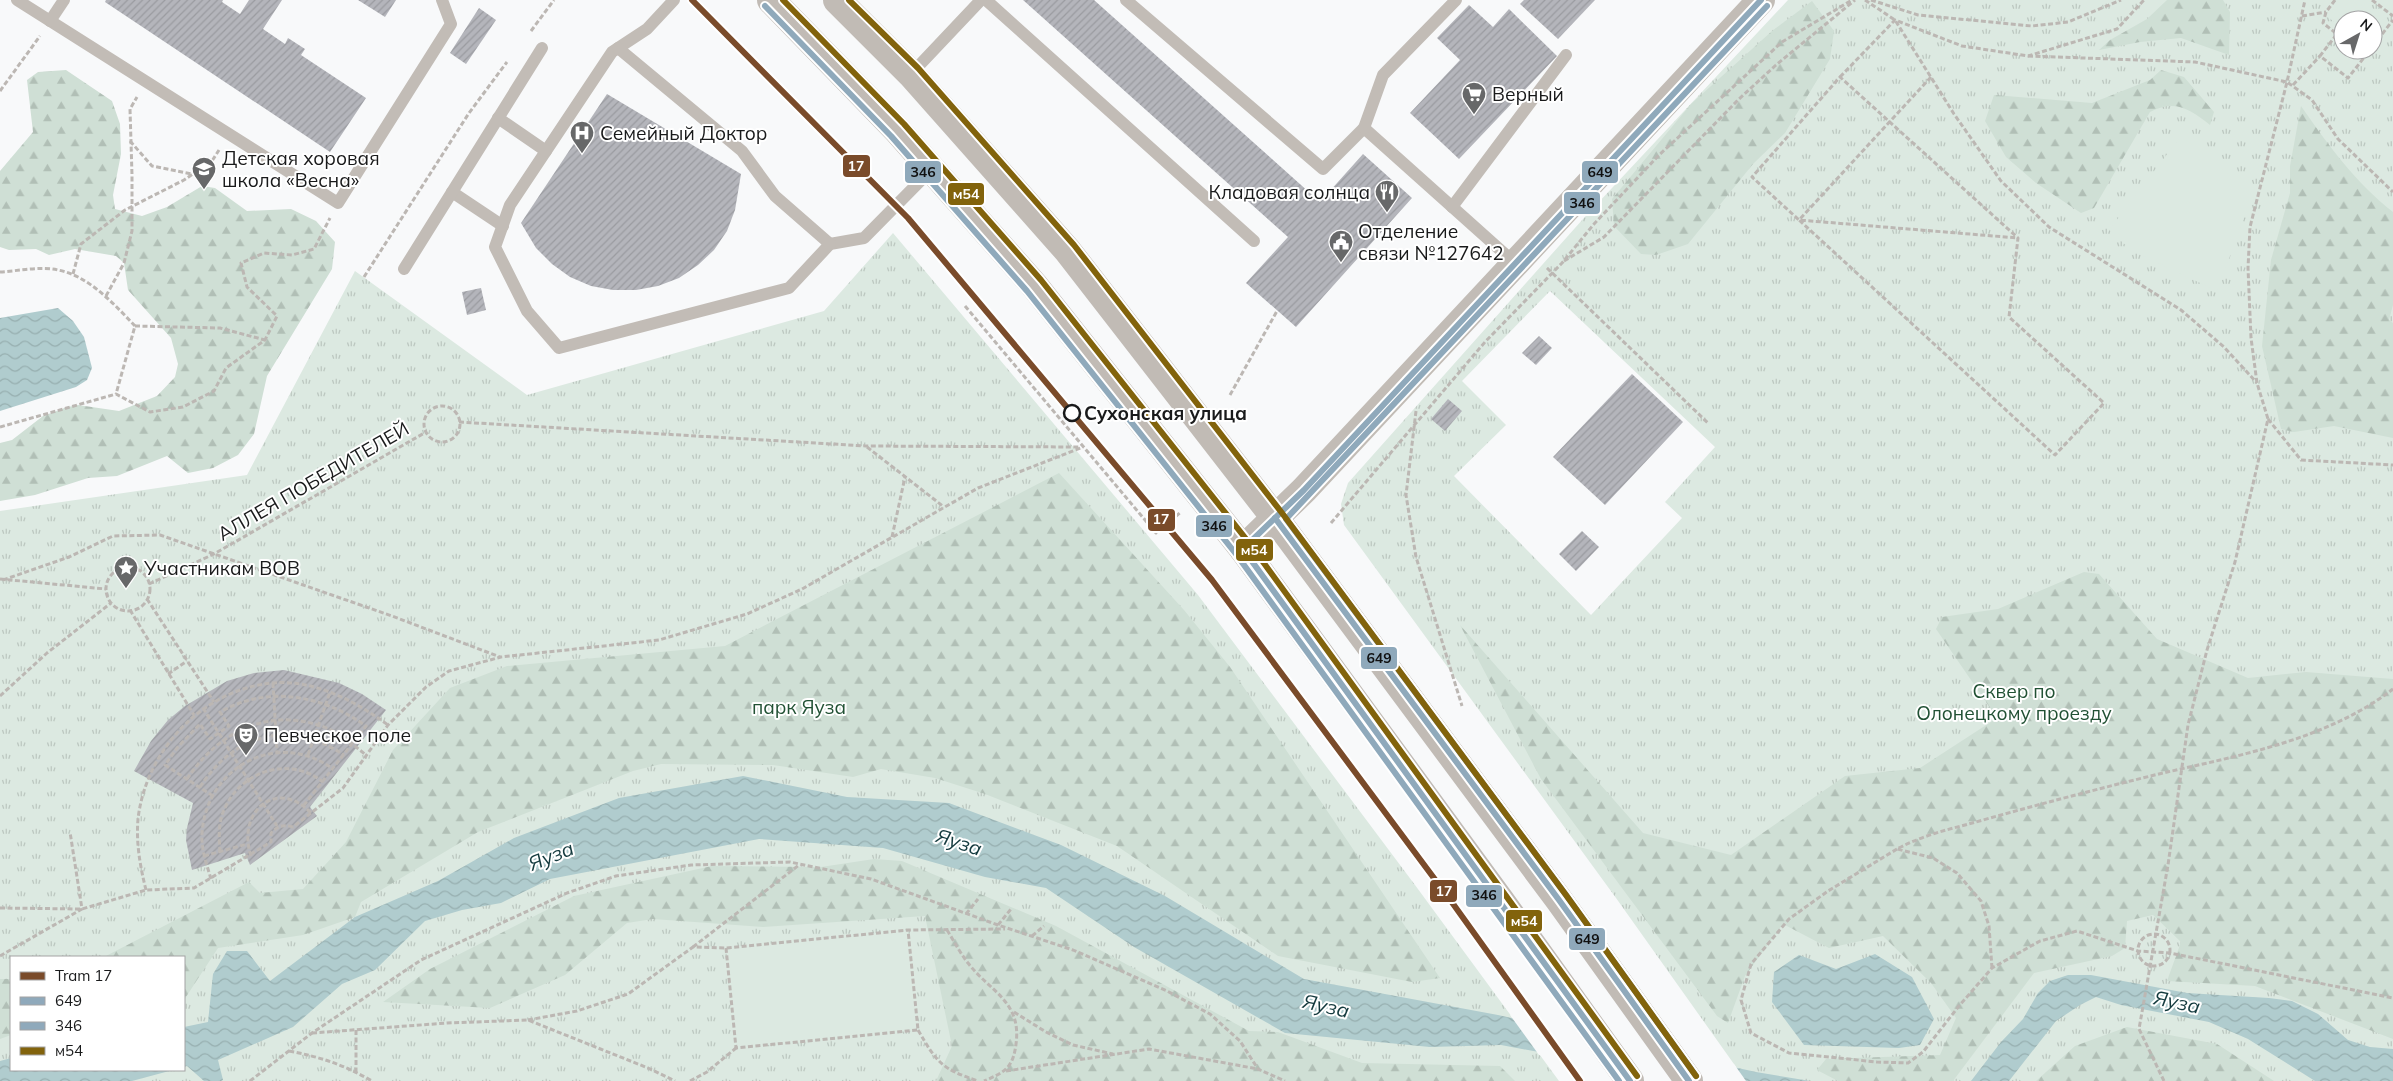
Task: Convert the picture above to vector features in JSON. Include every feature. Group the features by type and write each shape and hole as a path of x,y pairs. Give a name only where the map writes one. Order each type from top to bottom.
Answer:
{"main road":[{"path":"771,0 932,169 1034,286 1243,549 1501,901 1630,1081"},
{"path":"837,0 911,74 1067,250 1276,518 1559,900 1689,1081"}],"street":[{"path":"1243,549 1276,518 1516,264 1761,0"}],"lane":[{"path":"17,0 338,203 451,24 442,0"},
{"path":"50,21 64,0"},
{"path":"674,0 648,28 612,52 510,205 502,226 495,248 527,311 559,348 789,288 830,244 864,238 932,169"},
{"path":"911,74 981,0"},
{"path":"986,0 1254,241"},
{"path":"1126,0 1323,170 1364,128 1383,75 1456,0"},
{"path":"404,269 542,48"},
{"path":"618,48 742,151 775,196 830,244"},
{"path":"1452,207 1566,55"},
{"path":"498,118 546,150"},
{"path":"1364,128 1516,264"},
{"path":"452,192 502,226"}],"path":[{"path":"526,38 554,0"},
{"path":"1331,523 1484,342 1562,263 1594,224 1659,155 1782,42 1853,0"},
{"path":"1562,263 1604,236 1776,64 1853,0"},
{"path":"1865,0 1894,20 1962,46 2028,56 2195,62 2287,82 2312,100 2338,139 2393,192"},
{"path":"1871,0 1918,15 2032,26 2068,22 2121,0"},
{"path":"2028,56 2117,29 2144,0"},
{"path":"2305,0 2287,82 2250,227 2248,268 2251,338 2257,383 2268,419 2301,460 2393,465"},
{"path":"2293,85 2338,34 2323,23 2326,12 2335,0"},
{"path":"2372,0 2393,16"},
{"path":"2302,16 2326,12"},
{"path":"1894,20 1840,77 1752,177 2055,455 2104,404 2009,317 2018,238"},
{"path":"1894,20 1954,114 2001,180 2049,227 2181,310 2224,347 2257,383"},
{"path":"2383,33 2393,20"},
{"path":"0,91 50,21"},
{"path":"2320,56 2348,78 2362,60"},
{"path":"364,277 469,113 509,60"},
{"path":"1840,77 2018,238"},
{"path":"1798,220 1931,77"},
{"path":"106,296 124,263 132,231 129,140 130,109 146,81"},
{"path":"73,274 81,244 132,206 192,174 212,161 228,134"},
{"path":"129,140 152,166 192,174"},
{"path":"0,427 116,394 150,412 182,407 214,391 226,368 265,340 277,316 247,287 241,263 264,253 292,255 314,249 338,203"},
{"path":"1798,220 2018,238"},
{"path":"1546,267 1709,424"},
{"path":"0,272 56,269 73,274 106,296 135,326 220,328 265,340"},
{"path":"965,306 1156,533 1183,511"},
{"path":"1230,395 1277,311"},
{"path":"116,394 135,326"},
{"path":"440,406 453,410 459,422 459,429 450,440 436,441 426,432 424,419 428,412 440,406"},
{"path":"1417,407 1406,495 1416,557 1462,706"},
{"path":"2164,1081 2139,1029 2154,934 2168,865 2180,770 2188,725 2207,650 2235,562 2268,419"},
{"path":"459,422 866,446 1083,447"},
{"name":"АЛЛЕЯ ПОБЕДИТЕЛЕЙ","path":"149,584 214,554 426,432"},
{"path":"866,446 944,508"},
{"path":"0,956 82,909 146,890 194,888 212,880 251,856 271,842 271,833 277,826 286,825 293,827 343,788 388,725 426,687 449,671 501,657 659,640 747,614 802,589 978,488 1083,447"},
{"path":"892,537 905,477"},
{"path":"1,579 69,557 113,536 160,536 392,616 501,657"},
{"path":"128,567 142,572 149,584 147,598 137,609 130,610 116,607 111,602 106,589 110,576 115,571 128,567"},
{"path":"1,579 106,589"},
{"path":"147,598 214,702"},
{"path":"0,696 46,653 111,602"},
{"path":"130,610 194,715"},
{"path":"168,674 188,661"},
{"path":"146,890 137,847 138,818 144,789 164,748 194,715 203,708 240,690 273,683 292,684 330,692 355,703 388,725"},
{"path":"273,683 277,752"},
{"path":"2393,688 2380,698 2335,722 2282,744 2066,797 1922,836 1828,891 1789,919 1751,964 1741,1000 1752,1032 1789,1053 1877,1062 1908,1063 1923,1052 1992,968 2040,941 2077,931 2138,951 2170,952 2393,998"},
{"path":"308,755 330,692"},
{"path":"213,796 165,765 188,735 200,724 210,739 229,726 220,712 243,702 274,696 298,697 326,704 366,726 304,805"},
{"path":"203,708 277,826"},
{"path":"187,779 205,754 223,740 254,724 275,720 292,720 319,725 352,744 366,755"},
{"path":"200,787 212,770 231,753 253,740 276,735 298,735 327,744 344,755"},
{"path":"212,880 204,856 203,823 213,796 221,784 239,766 252,759 277,752 292,752 308,755 333,769"},
{"path":"220,852 220,822 223,810 230,798 248,779 273,769 288,768 304,771 323,782"},
{"path":"251,856 247,844 248,824 263,804 283,798 304,805 311,813"},
{"path":"70,832 82,909"},
{"path":"204,856 247,844"},
{"path":"1897,849 1933,858 1957,873 1981,901 1989,926 1992,968"},
{"path":"250,1081 312,1033 420,960 575,890 616,876 691,865 790,862 871,879 998,926 1082,954 1167,990 1210,1014 1240,1041 1258,1069"},
{"path":"312,1033 447,1023 528,1020 577,1011 628,994 693,947 799,864"},
{"path":"966,914 978,899"},
{"path":"0,908 82,909"},
{"path":"998,926 1011,909"},
{"path":"1032,937 1044,926"},
{"path":"693,947 726,948 908,930 1007,929"},
{"path":"908,930 918,1030 935,1060 958,1075 978,1081"},
{"path":"947,930 968,963 1014,1011 1046,1032 1073,1045 1115,1055"},
{"path":"2154,934 2168,942 2170,952 2165,962 2160,965 2150,966 2142,960 2138,951 2144,938 2154,934"},
{"path":"726,948 736,1048"},
{"path":"1006,1072 1016,1052 1018,1031 1014,1011"},
{"path":"528,1020 648,1068 675,1081"},
{"path":"356,1030 356,1072"},
{"path":"690,1081 706,1072 736,1048 918,1030"},
{"path":"984,1081 1006,1072 1148,1049 1258,1069 1285,1081"},
{"path":"288,1051 320,1057 372,1081"}],"green space":[{"name":"Сквер по Олонецкому проезду","path":"1788,0 2393,0 2393,1081 1746,1081 1616,898 1344,525 1341,504 1348,483 1583,219","holes":["1550,291 1715,447 1665,502 1682,518 1591,615 1454,476 1506,425 1462,381"]},
{"path":"2167,0 2223,0 2230,12 2229,55 2181,38 2140,42 2099,50 2110,40 2147,19"},
{"path":"2341,0 2362,0 2375,10 2333,10"},
{"path":"1812,1 1834,31 1830,59 1785,133 1753,164 1688,244 1656,255 1641,254 1614,226 1612,199 1691,104 1772,31"},
{"path":"2333,10 2333,21 2328,17"},
{"path":"2383,16 2388,20 2383,26"},
{"path":"2333,48 2333,59 2328,55"},
{"path":"2334,60 2356,60 2348,71"},
{"path":"66,70 112,101 120,124 121,154 113,195 115,209 142,216 167,207 202,186 215,188 247,211 291,209 316,221 335,242 332,269 267,376 254,434 238,455 213,468 188,473 167,456 117,476 88,478 35,495 0,501 0,443 12,440 43,416 68,407 78,405 119,411 157,396 175,377 178,364 171,338 128,290 124,263 116,256 75,249 49,255 36,249 9,250 0,247 0,171 33,132 27,80 38,72"},
{"path":"2161,70 2184,77 2214,112 2210,125 2189,110 2175,106 2167,106 2150,112 2094,208 2081,213 2036,183 2006,157 1985,121 1994,95 2092,103 2150,80"},
{"path":"2301,106 2332,149 2355,176 2393,212 2393,305 2389,320 2393,323 2393,438 2334,426 2294,432 2281,429 2262,346 2271,260 2290,193 2290,166"},
{"path":"2181,136 2253,194 2217,291 2131,250 2109,230"},
{"name":"парк Яуза","path":"893,233 1198,595 1559,1081 0,1081 0,511 247,475 355,271 527,395 824,311"},
{"path":"1059,473 1184,610 1230,667 1440,978 1412,982 1278,956 1117,846 985,794 935,778 881,769 853,777 773,765 661,764 633,771 478,832 361,902 355,917 303,935 218,948 185,998 185,956 106,956 249,882 260,893 303,889 346,842 393,750 450,688 507,666 725,646"},
{"path":"2084,572 2099,574 2157,639 2248,678 2306,672 2393,679 2393,1039 2255,986 2167,981 2181,942 2153,915 2127,921 2125,948 2112,956 2034,973 1953,1081 1838,1081 1817,1070 1826,1059 1940,1055 1956,1018 1931,983 1883,936 1829,948 1783,924 1745,976 1728,1023 1717,1016 1541,779 1460,625 1643,833 1731,855 1845,776 1920,768 1997,718 1936,629 1942,617 1998,609"},
{"path":"874,859 902,861 1056,926 1249,1031 1278,1032 1362,1063 1500,1066 1515,1081 936,1081 952,1046 925,916 763,927 653,919 627,923 565,975 490,1008 383,1002 430,969 574,896 712,866 821,867"},
{"path":"908,930 918,1030 736,1048 726,948"},
{"path":"0,979 10,979 10,1035 0,1039"},
{"path":"2127,1027 2217,1044 2274,1081 2036,1081 2075,1046"}],"water":[{"path":"58,308 73,321 84,337 92,368 87,380 76,387 0,411 0,318"},
{"name":"Яуза","path":"743,776 847,797 949,803 1061,845 1165,896 1304,979 1498,1015 1756,1072 1810,1081 1695,1081 1501,1045 1430,1047 1285,1033 1134,947 1046,888 985,877 883,848 759,839 550,879 501,903 462,910 425,921 375,970 342,984 293,1027 218,1060 223,1080 204,1081 187,1066 185,1067 185,1027 208,1022 213,974 227,951 247,951 270,981 355,917 438,881 514,838 619,798"},
{"path":"1875,954 1912,977 1934,1019 1920,1045 1899,1048 1804,1045 1772,1002 1774,972 1799,955 1836,969"},
{"name":"Яуза","path":"2068,975 2091,975 2187,993 2292,1001 2318,1014 2348,1040 2370,1047 2393,1049 2393,1081 2315,1081 2248,1039 2209,1022 2121,1005 2096,997 2056,1021 2009,1081 1971,1081 2001,1042 2023,1019 2038,993 2050,981"},
{"path":"10,1058 10,1071 169,1071 132,1081 0,1081 0,1061"}],"pier":[{"path":"1510,1015 1734,1064 1746,1081 1681,1081 1539,1055"}],"building":[{"path":"106,0 223,0 222,2 240,14 249,0 282,0 263,29 285,44 288,38 305,49 301,55 366,98 330,152 105,2"},
{"path":"358,0 396,0 385,17"},
{"path":"1023,0 1094,0 1320,202 1363,154 1412,198 1296,327 1246,283 1288,237"},
{"path":"1524,0 1595,0 1558,39 1520,4"},
{"path":"1469,5 1493,27 1509,9 1557,56 1459,159 1410,113 1460,60 1437,38"},
{"path":"479,8 496,20 466,64 450,53"},
{"path":"607,94 741,174 735,210 727,231 714,250 698,265 679,278 658,286 636,290 613,290 591,286 570,277 552,264 536,248 521,223"},
{"path":"481,288 486,310 467,315 462,292"},
{"path":"1539,336 1552,348 1536,365 1522,353"},
{"path":"1632,374 1683,422 1605,505 1553,457"},
{"path":"1448,399 1462,411 1445,431 1431,419"},
{"path":"1582,531 1599,547 1576,571 1559,554"},
{"name":"Певческое поле","path":"284,670 339,683 362,694 386,710 310,807 317,816 250,865 245,853 192,870 186,840 193,803 134,771 151,741 168,720 185,706 227,681 254,673"}],"tram line":[{"name":"17","path":"692,0 908,218 1212,580 1451,901 1580,1081"}],"transit line":[{"name":"м54","path":"783,0 904,124 1041,280 1250,544 1637,1076"},
{"name":"м54","path":"849,0 918,68 1074,245 1282,513 1566,895 1696,1076"},
{"name":"649","path":"1630,1081 1243,549 1304,490 1761,0"},
{"name":"346","path":"765,6 891,136 1027,291 1236,554 1619,1081"},
{"name":"346","path":"1696,1076 1566,895 1286,519 1767,6"},
{"name":"649","path":"1275,518 1559,900 1689,1081"}],"place":[{"name":"Верный","path":"1474,115"},
{"name":"Семейный Доктор","path":"582,154"},
{"name":"Детская хоровая школа «Весна»","path":"204,190"},
{"name":"Кладовая солнца","path":"1387,213"},
{"name":"Отделение связи №127642","path":"1341,263"},
{"name":"Сухонская улица","path":"1072,413"},
{"name":"Участникам ВОВ","path":"126,589"},
{"name":"Певческое поле","path":"246,756"}]}
